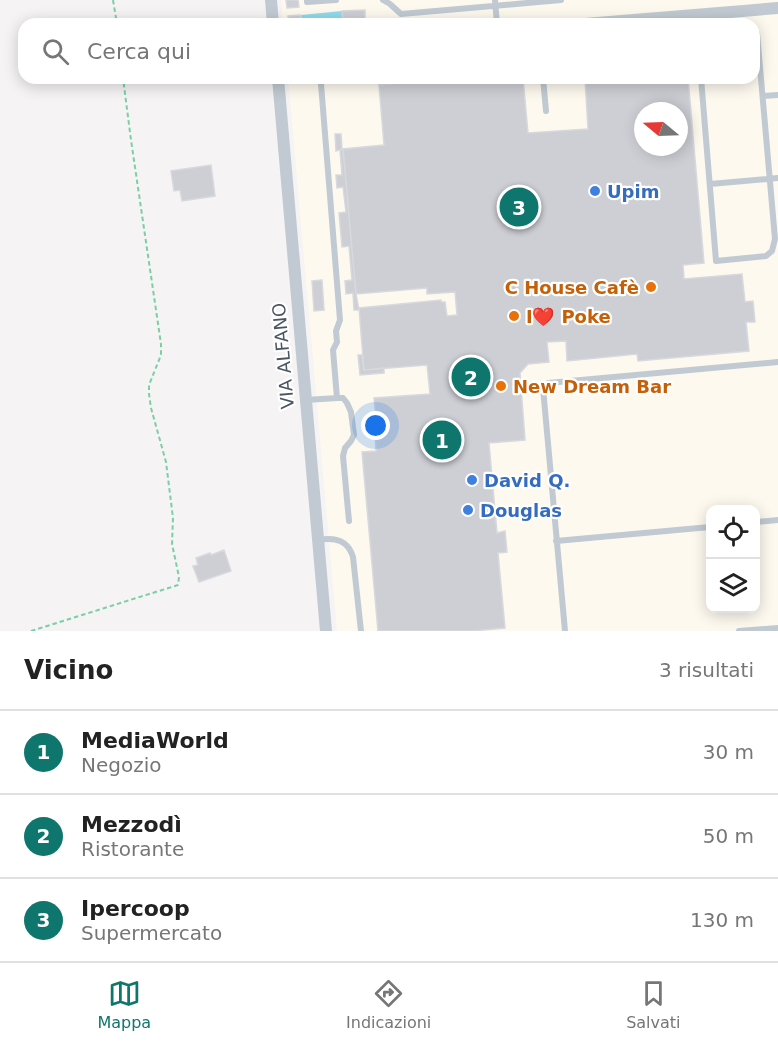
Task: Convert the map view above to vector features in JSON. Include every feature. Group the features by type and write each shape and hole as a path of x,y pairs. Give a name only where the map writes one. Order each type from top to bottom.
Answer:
{"street":[{"path":"271,0 272,18"},
{"path":"657,18 778,8"},
{"name":"VIA ALFANO","path":"279,84 326,631"}],"lane":[{"path":"307,0 307,2 336,0"},
{"path":"383,0 401,14 496,3 561,0"},
{"path":"496,3 497,18"},
{"path":"702,84 716,261 766,256 772,251 775,239 774,179 760,64"},
{"path":"321,84 340,320 336,331 337,342 333,350 337,398"},
{"path":"544,84 546,111"},
{"path":"763,96 778,95"},
{"path":"710,184 774,179"},
{"path":"565,631 543,388 548,383 778,362"},
{"path":"305,400 343,398 351,412 354,435 345,448 343,456 349,520"},
{"path":"760,522 778,520"},
{"path":"556,541 706,526"},
{"path":"318,540 335,539 351,549 361,631"},
{"path":"739,631 778,628"}],"path":[{"path":"113,0 116,18"},
{"path":"31,631 178,585 179,577 172,544 172,518 166,462 153,418 149,394 149,385 161,355 161,344 124,84"}],"shaded area":[{"path":"281,0 778,0 778,631 337,631 289,84 760,84 760,18 282,18"}],"water":[{"path":"342,11 343,18 301,18 301,15"}],"building":[{"path":"286,0 298,0 299,7 287,8"},
{"path":"365,10 365,18 343,18 342,11"},
{"path":"300,15 300,18 288,18 288,16"},
{"path":"524,84 528,133 588,129 585,84 689,84 704,263 683,265 684,279 742,274 745,302 753,301 755,322 746,322 749,351 638,361 637,354 567,361 566,341 547,342 549,362 528,364 520,373 525,440 489,443 497,533 505,531 507,552 498,553 505,628 473,631 378,631 362,452 376,451 375,432 377,429 374,398 430,394 427,365 364,370 359,308 441,300 445,302 447,316 457,315 455,292 427,294 427,288 356,294 343,149 384,145 379,85"},
{"path":"335,134 341,134 342,149 336,151"},
{"path":"343,149 359,310 354,310 353,293 346,294 345,281 352,280 349,246 342,247 339,213 346,212 343,187 337,188 336,175 342,175 340,150"},
{"path":"211,165 215,196 182,201 180,190 174,191 171,171"},
{"path":"322,280 324,310 314,311 312,281"},
{"path":"358,355 362,355 364,370 384,368 384,373 360,375"},
{"path":"224,550 231,571 199,582 193,566 198,565 196,558"}],"place":[{"name":"Upim","path":"595,191"},
{"name":"Ipercoop","path":"519,207"},
{"name":"C House Cafè","path":"651,287"},
{"name":"I❤️ Poke","path":"514,316"},
{"name":"Mezzodì","path":"471,377"},
{"name":"New Dream Bar","path":"501,386"},
{"name":"MediaWorld","path":"442,440"},
{"name":"David Q.","path":"472,480"},
{"name":"Douglas","path":"468,510"}]}
